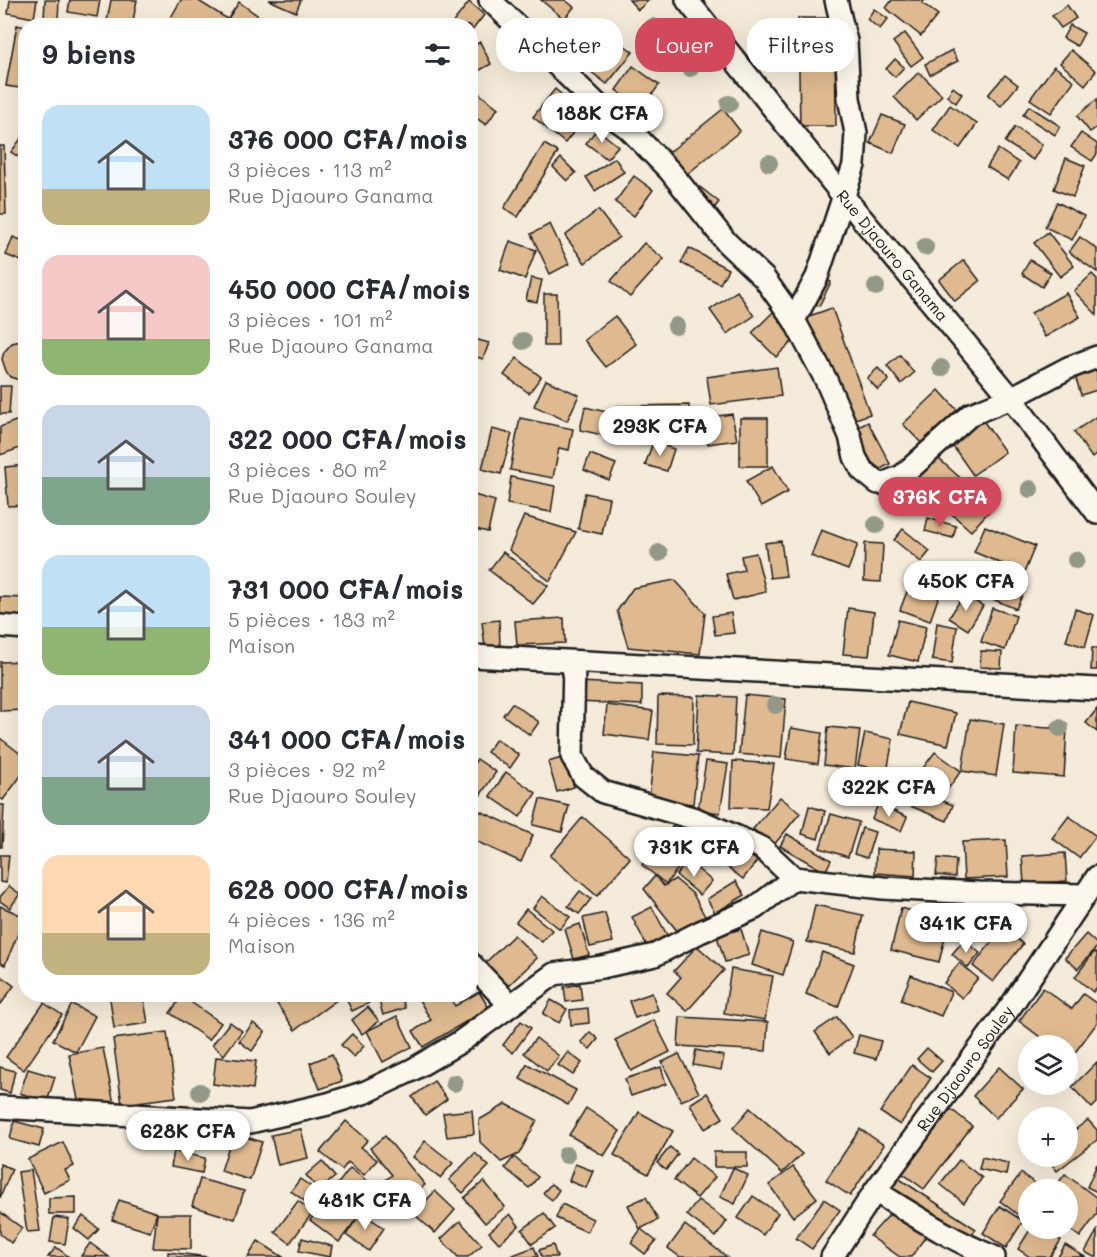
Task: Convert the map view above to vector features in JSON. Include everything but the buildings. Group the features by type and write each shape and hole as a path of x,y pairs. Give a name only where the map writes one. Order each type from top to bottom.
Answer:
{"street":[{"path":"490,0 604,111 628,128 670,171 727,243 764,278 794,320 826,380 862,470 878,483 885,483 902,476 971,414 1011,398 1068,368 1097,357"},
{"name":"Rue Djaouro Ganama","path":"687,0 843,197 1011,398 1097,513"},
{"path":"794,320 817,277 854,165 856,133 849,98 846,41 836,0"},
{"path":"0,626 18,627"},
{"path":"478,656 1097,689"},
{"path":"574,663 572,756 583,776 603,792 696,819 762,848 794,878 883,888 1085,895"},
{"name":"Rue Djaouro Souley","path":"832,1257 875,1191 1013,1003 1097,877"},
{"path":"0,1107 250,1122 328,1104 366,1092 412,1070 460,1042 554,974 602,967 655,955 755,908 794,878"},
{"path":"478,971 510,1005"},
{"path":"875,1191 929,1225 994,1257"}]}
